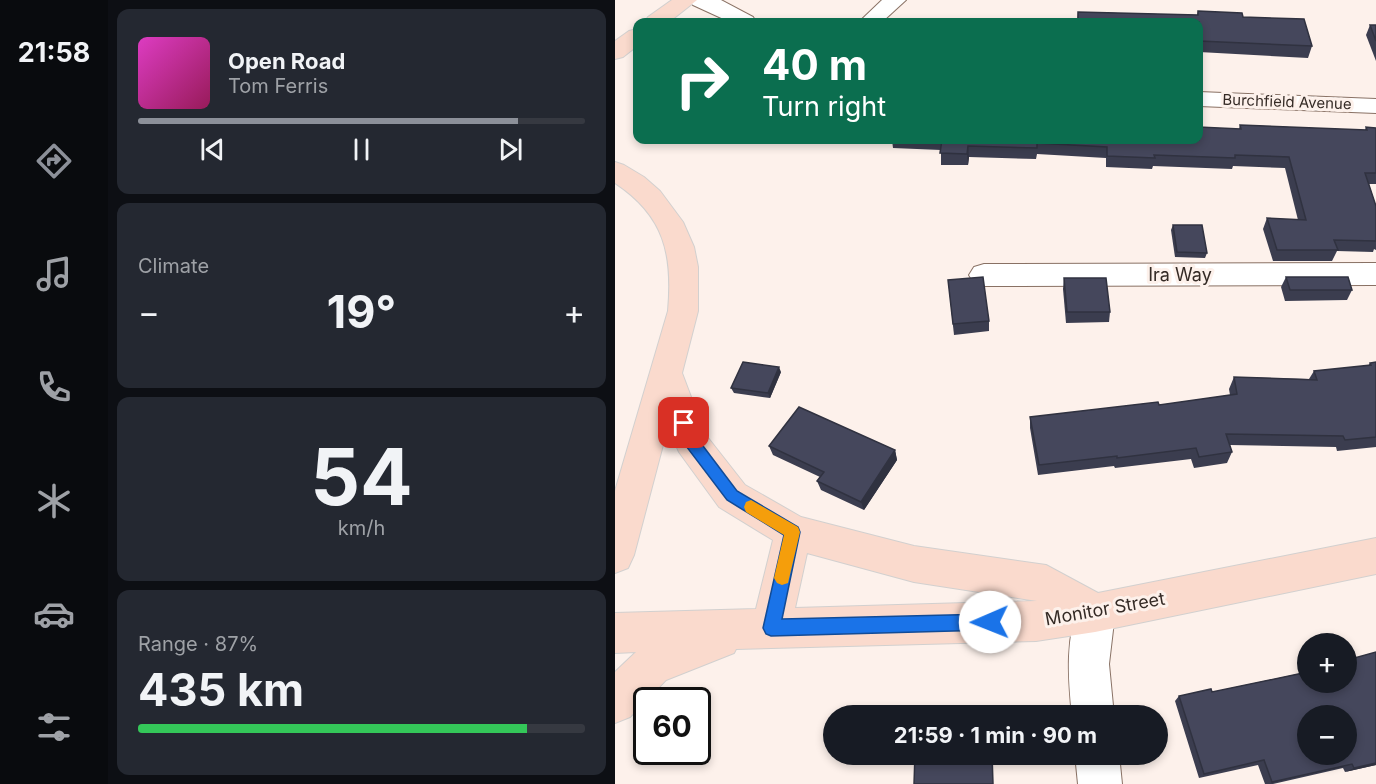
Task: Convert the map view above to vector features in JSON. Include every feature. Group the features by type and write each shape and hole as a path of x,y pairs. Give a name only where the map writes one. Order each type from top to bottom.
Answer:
{"main road":[{"path":"661,18 686,0"},
{"path":"615,52 633,39"},
{"path":"615,171 642,189 655,202 672,226 683,250 686,288 683,310 666,374 615,555"},
{"path":"666,374 691,442 732,496 793,532 915,564 1046,584 1095,613"},
{"path":"615,702 652,665 710,641 771,628 793,532"},
{"name":"Monitor Street","path":"615,633 1036,621 1095,613 1376,556"}],"street":[{"path":"701,0 738,18"},
{"path":"875,18 895,0"},
{"name":"Burchfield Avenue","path":"1203,99 1376,106"},
{"name":"Ira Way","path":"984,276 1376,274"},
{"path":"1092,705 1088,664 1095,613"},
{"path":"1098,765 1100,784"}],"building":[{"path":"1198,11 1242,13 1243,17 1304,19 1312,46 1203,41 1203,18 1078,18 1078,12 1198,15"},
{"path":"1370,25 1376,25 1376,41"},
{"path":"1240,125 1367,130 1366,127 1376,128 1376,173 1365,173 1376,206 1376,241 1334,240 1338,250 1277,250 1267,218 1306,220 1289,157 1107,156 1107,147 1054,144 1203,144 1203,127 1241,129"},
{"path":"941,144 1037,144 1037,148 968,146 967,154 940,153"},
{"path":"1173,225 1202,225 1207,253 1177,252"},
{"path":"983,277 989,321 953,324 948,280"},
{"path":"1286,277 1348,277 1352,290 1290,290"},
{"path":"1064,278 1106,278 1110,312 1067,312"},
{"path":"743,362 779,367 768,393 731,388"},
{"path":"1376,362 1376,437 1345,440 1343,436 1226,434 1232,452 1199,457 1196,448 1039,465 1030,417 1158,402 1159,405 1237,394 1234,377 1317,380 1314,371 1371,365 1370,363"},
{"path":"799,407 895,450 861,502 817,481 824,472 769,446"},
{"path":"1376,652 1376,763 1354,768 1352,765 1357,765 1357,705 1297,705 1297,765 1348,765 1272,782 1264,760 1204,774 1179,696 1211,689 1212,692 1297,674 1297,693 1357,693 1357,657"},
{"path":"915,765 992,765 993,784 914,784"}],"slow traffic":[{"path":"751,507 793,532 782,578"}],"route":[{"path":"684,423 691,442 732,496 793,532 771,628 990,622"}]}
